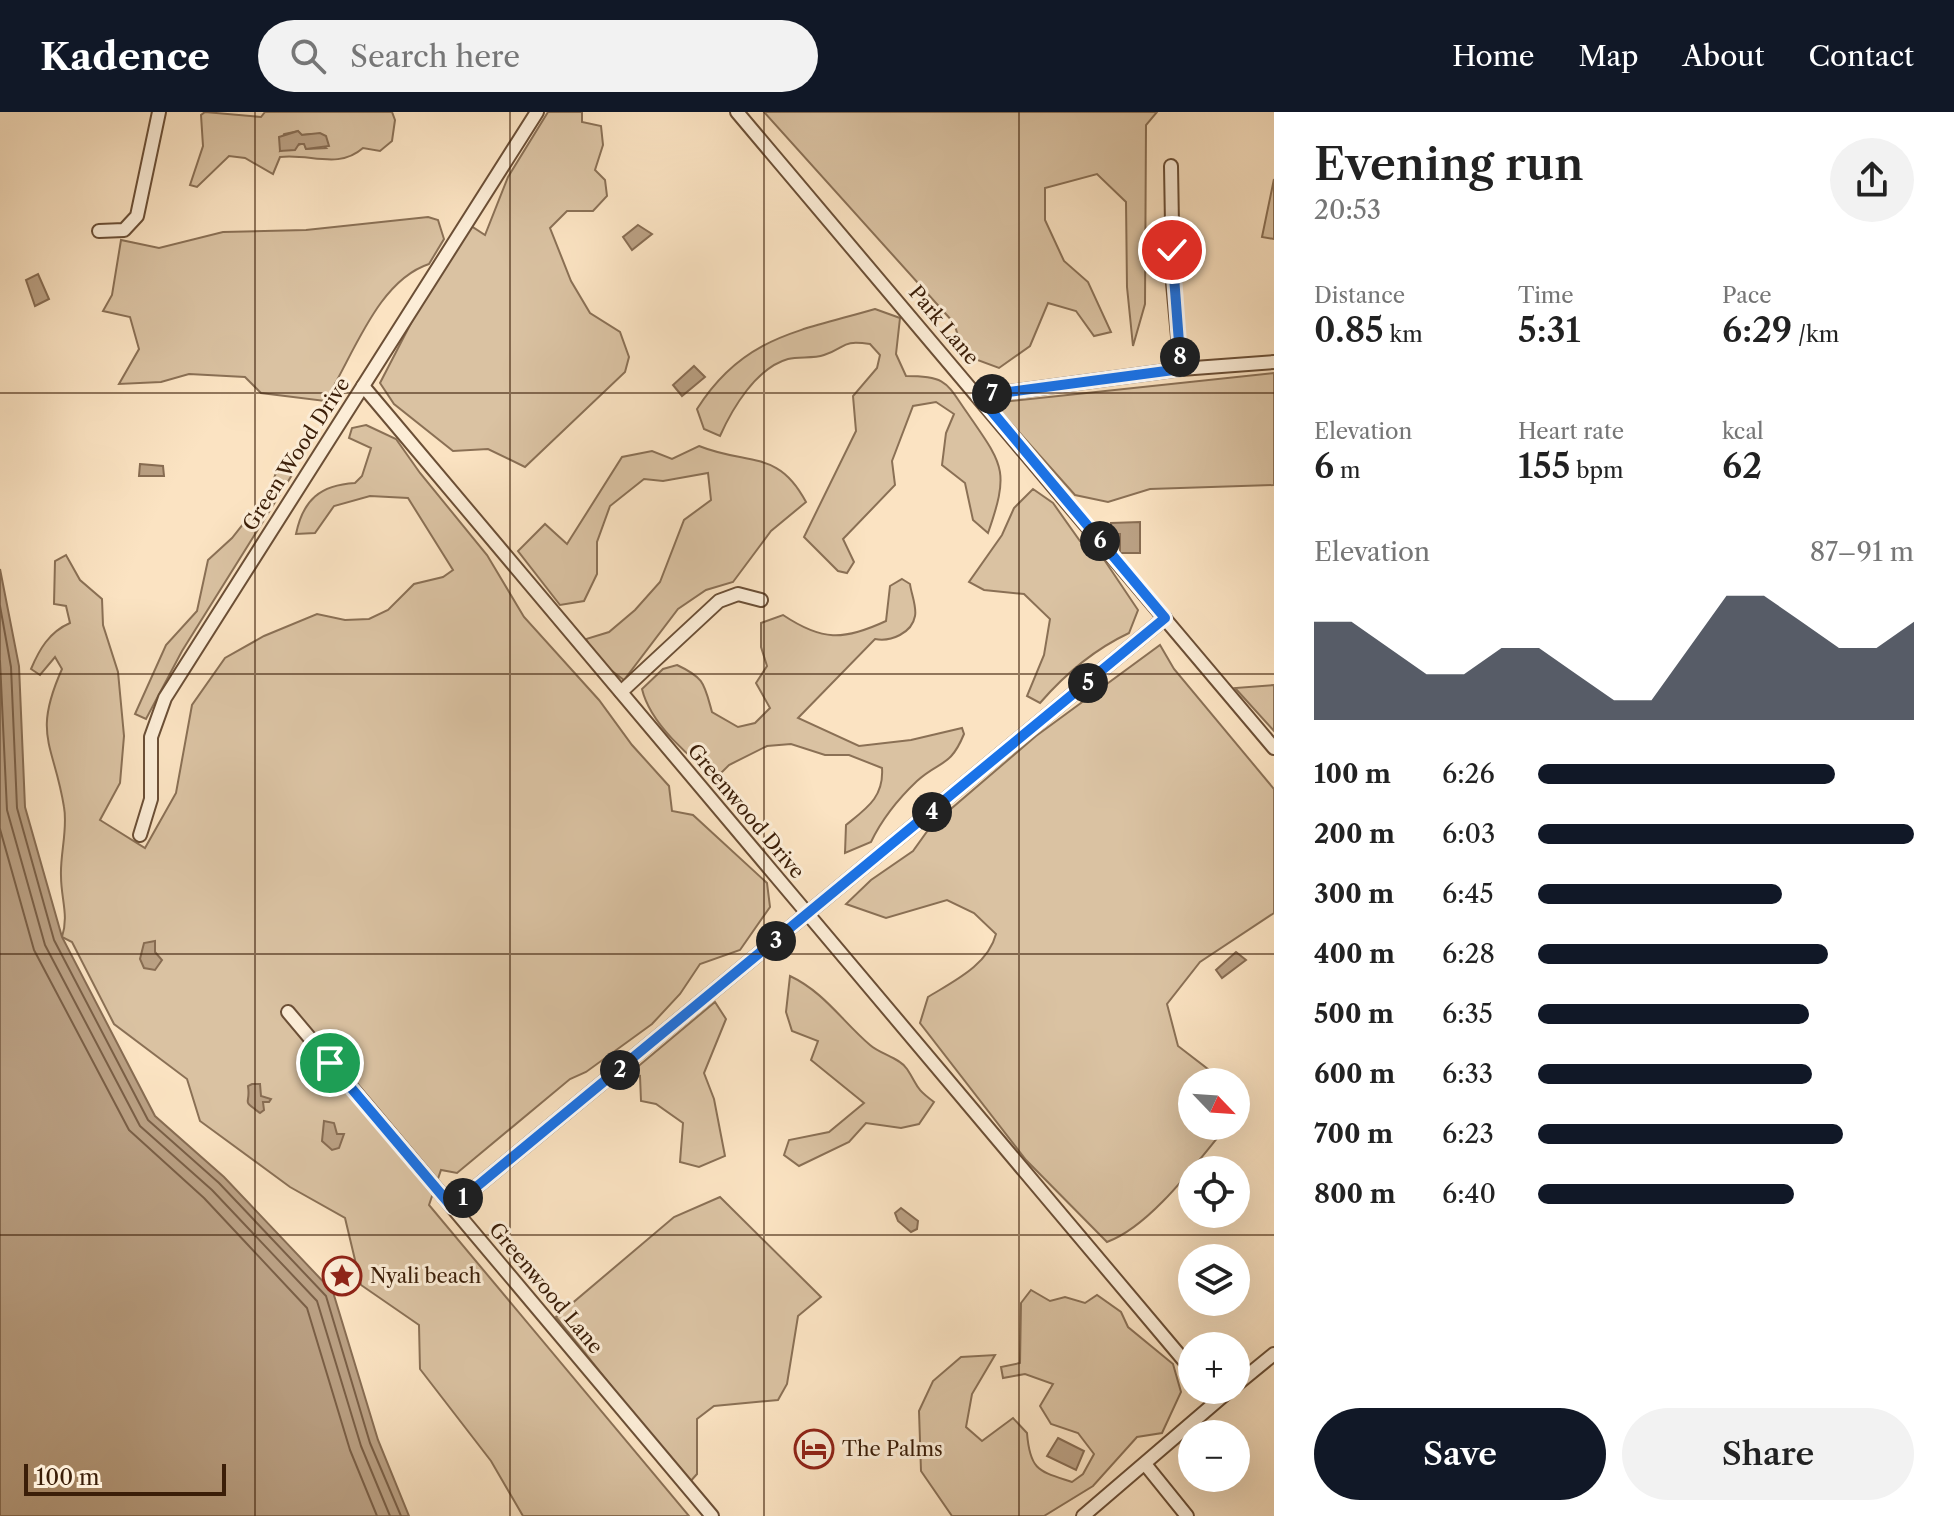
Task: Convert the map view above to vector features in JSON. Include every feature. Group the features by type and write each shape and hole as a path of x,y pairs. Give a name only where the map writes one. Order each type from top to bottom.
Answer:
{"street":[{"path":"99,231 124,230 137,216 151,164 159,112"},
{"name":"Green Wood Drive","path":"140,835 151,799 151,737 165,698 537,112"},
{"name":"Park Lane","path":"737,112 1274,748"},
{"path":"1171,166 1173,272 1181,369"},
{"path":"979,396 1181,369 1274,362"},
{"name":"Greenwood Drive","path":"363,386 1178,1353"},
{"path":"621,692 719,601 738,594 761,600"},
{"path":"452,1207 1165,618"},
{"name":"Greenwood Lane","path":"288,1012 712,1516"},
{"path":"1250,1374 1274,1354"},
{"path":"1083,1516 1145,1464 1204,1404"},
{"path":"1145,1464 1187,1516"}],"shaded area":[{"path":"205,112 261,117 265,112 392,112 395,120 392,141 380,151 363,148 353,155 334,159 280,157 273,174 245,158 229,156 197,187 190,185 203,146 201,115","holes":["298,131 301,135 311,134 326,148 306,149 304,143 280,151 284,134"]},
{"path":"548,112 582,112 582,122 601,126 603,145 595,170 605,180 607,196 593,211 567,211 550,228 571,281 590,313 620,332 629,357 625,372 525,467 488,449 453,451 394,404 380,383 424,298 471,226 485,235 508,177"},
{"path":"764,112 1157,112 1146,125 1145,304 1133,346 1127,287 1126,202 1097,174 1045,188 1045,220 1064,261 1088,282 1111,332 1094,336 1076,311 1048,303 1030,346 999,368 964,355 954,323"},
{"path":"1274,179 1274,239 1262,237"},
{"path":"428,217 438,220 444,239 429,264 395,286 381,303 325,401 261,393 245,377 189,374 161,382 119,384 139,349 130,317 103,311 112,295 121,240 159,248 223,232 306,230"},
{"path":"875,309 900,318 896,354 906,376 938,380 950,388 996,457 1001,481 988,533 973,520 965,483 942,465 946,433 954,414 936,402 913,406 892,461 895,485 843,539 854,562 847,573 838,571 804,537 856,431 853,396 877,368 880,355 870,344 849,344 820,356 792,358 776,364 746,391 720,436 704,429 697,409 715,385 754,351 798,331"},
{"path":"1274,373 1274,485 1150,489 1108,502 1075,495 993,403"},
{"path":"366,425 396,439 487,555 524,617 599,700 632,745 669,786 672,811 693,815 767,883 770,907 740,950 700,964 680,994 652,1024 586,1072 570,1079 457,1173 441,1170 429,1205 689,1516 523,1516 491,1461 420,1369 419,1325 361,1285 345,1218 290,1187 200,1121 187,1079 114,1024 72,942 62,937 65,914 61,868 65,815 47,725 48,710 62,669 55,657 40,675 31,669 46,642 56,631 70,623 66,606 54,604 55,561 66,555 80,580 102,599 103,625 118,672 124,736 120,783 100,820 145,848 176,793 192,705 225,658 264,636 317,614 345,620 369,619 388,610 414,584 443,577 453,570 408,498 370,496 334,506 315,533 296,534 303,512 315,496 332,487 355,483 362,476 371,448 349,438 352,428"},
{"path":"699,446 773,466 795,485 806,502 771,531 733,582 706,590 678,609 624,680 596,659 586,639 609,632 635,610 660,582 684,520 711,500 708,473 663,481 644,479 610,506 597,542 597,574 584,601 560,605 518,551 545,524 567,544 622,457 652,451 672,459"},
{"path":"279,464 292,475 182,651 146,719 135,714 166,645 197,611 208,560 232,538 270,490"},
{"path":"1033,489 1053,503 1080,541 1103,558 1138,610 1129,633 1081,663 1040,703 1027,696 1044,655 1050,619 1024,594 984,590 969,582 1002,535 1014,508"},
{"path":"902,579 910,584 915,604 915,616 910,627 894,638 875,639 798,718 859,746 911,740 962,728 964,734 954,753 903,795 885,817 871,842 845,853 846,825 877,794 882,768 849,755 825,755 791,744 767,746 729,765 717,777 672,739 646,702 642,689 663,669 677,665 702,683 712,712 738,727 755,723 770,708 756,683 767,666 761,647 761,623 783,615 821,634 845,635 871,628 886,621 890,586"},
{"path":"1160,645 1174,669 1274,789 1274,913 1200,962 1167,1004 1178,1046 1207,1068 1178,1068 1178,1140 1215,1140 1202,1156 1178,1156 1178,1184 1140,1222 1107,1242 1026,1160 920,1023 928,997 978,963 986,955 996,934 974,913 947,900 886,918 846,904 871,880 913,851 931,826 1036,736"},
{"path":"1274,685 1274,731 1235,688"},
{"path":"790,976 823,999 870,1045 904,1065 920,1090 934,1102 919,1124 901,1128 866,1123 849,1142 799,1166 784,1155 789,1140 829,1132 864,1103 811,1060 818,1041 792,1031 786,1012"},
{"path":"715,1002 726,1019 704,1073 714,1099 725,1156 699,1167 680,1162 683,1123 656,1104 641,1101 640,1076 623,1079"},
{"path":"720,1197 821,1297 798,1316 787,1384 778,1400 714,1406 697,1419 697,1474 689,1483 556,1317 674,1217"},
{"path":"1031,1290 1050,1301 1065,1297 1085,1303 1097,1295 1121,1312 1128,1327 1173,1364 1178,1382 1178,1398 1162,1433 1137,1437 1093,1486 1044,1516 952,1516 921,1471 919,1411 933,1381 961,1357 995,1355 972,1394 966,1427 982,1441 1013,1418 1027,1433 1028,1446 1038,1468 1072,1482 1083,1474 1094,1454 1078,1433 1051,1424 1040,1406 1053,1384 1025,1374 1003,1378 1001,1367 1020,1363 1021,1303"}],"water":[{"path":"298,131 302,135 320,133 326,136 329,146 306,149 304,144 299,144 295,150 280,151 279,137"},
{"path":"638,225 652,234 632,250 623,237"},
{"path":"38,274 49,299 35,306 26,280"},
{"path":"694,366 705,377 682,396 673,385"},
{"path":"140,464 163,466 164,476 139,476"},
{"path":"1140,522 1140,553 1120,553 1120,534 1111,534 1111,523"},
{"path":"0,569 19,666 25,807 62,937 155,1116 224,1177 333,1292 378,1440 409,1516 0,1516"},
{"path":"155,941 155,952 162,960 155,970 144,968 140,959 144,943"},
{"path":"1236,952 1246,960 1222,978 1216,970"},
{"path":"260,1084 261,1096 271,1099 263,1102 264,1110 260,1113 248,1102 248,1086"},
{"path":"324,1121 334,1123 337,1134 344,1134 339,1148 332,1150 322,1141"},
{"path":"901,1208 918,1221 917,1229 911,1232 898,1221 895,1213"},
{"path":"1058,1438 1084,1451 1076,1470 1047,1456"}],"place":[{"name":"Nyali beach","path":"342,1276"},
{"name":"The Palms","path":"814,1449"}],"route":[{"path":"330,1063 452,1207 1165,618 979,396 1181,369 1172,250"}]}
